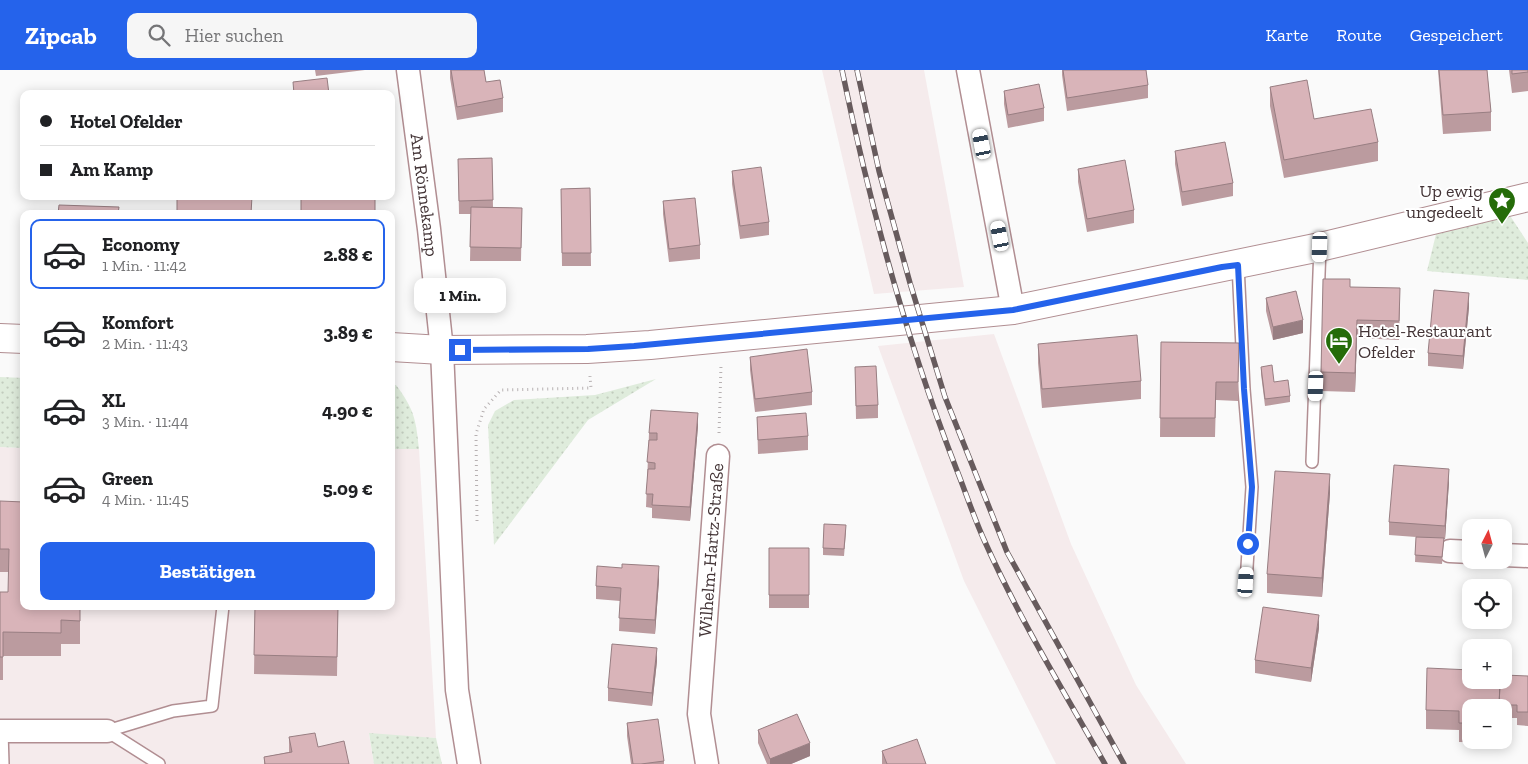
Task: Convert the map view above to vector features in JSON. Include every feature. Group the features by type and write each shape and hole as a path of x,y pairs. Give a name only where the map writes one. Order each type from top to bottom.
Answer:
{"main road":[{"path":"395,347 442,350 588,349 650,345 727,336 1013,310 1238,265 1528,197"},
{"path":"0,338 20,339"}],"street":[{"name":"Am Rönnekamp","path":"408,70 429,229 442,350 457,690 469,764"},
{"path":"968,70 1013,310"},
{"name":"Wilhelm-Hartz-Straße","path":"707,764 699,714 718,456"},
{"path":"1512,555 1528,556"},
{"path":"1,731 108,731"}],"lane":[{"path":"1312,462 1320,247"},
{"path":"1238,265 1244,389 1252,487 1246,582"},
{"path":"108,731 173,711 212,706 223,610"},
{"path":"1,731 2,764"},
{"path":"108,731 159,764"}],"path":[{"name":"Wilhelm-Hartz-Straße","path":"718,456 722,360 727,336"},
{"path":"477,531 476,434 484,409 501,390 591,388 588,349"}],"shaded area":[{"path":"822,70 924,70 964,287 874,294"},
{"path":"994,334 1071,544 1136,685 1186,764 1056,764 964,581 878,346"},
{"path":"0,447 20,448 20,610 395,610 395,449 419,449 436,738 369,734 374,764 0,764"}],"green space":[{"path":"1507,211 1528,243 1528,280 1427,271 1438,226"},
{"path":"0,377 20,378 20,448 0,447"},
{"path":"656,379 588,420 494,545 488,425 495,411 514,400 595,395"},
{"path":"395,385 407,401 413,415 419,449 395,449"},
{"path":"369,733 436,738 442,764 374,764"}],"building":[{"path":"451,70 484,70 486,82 500,80 503,98 457,107"},
{"path":"1063,70 1146,70 1148,85 1067,98"},
{"path":"1439,70 1487,70 1491,112 1443,115"},
{"path":"1512,70 1528,70 1528,72 1512,74"},
{"path":"327,78 328,90 294,90 293,82"},
{"path":"1307,80 1314,119 1371,109 1378,142 1284,160 1270,87"},
{"path":"1039,84 1044,108 1008,115 1004,91"},
{"path":"1225,142 1233,183 1182,192 1175,151"},
{"path":"492,158 493,200 459,201 458,159"},
{"path":"1125,160 1134,210 1087,219 1078,169"},
{"path":"761,167 769,222 740,226 732,171"},
{"path":"590,188 591,253 562,253 561,189"},
{"path":"695,198 700,245 669,249 663,201"},
{"path":"177,200 252,200 251,210 177,210"},
{"path":"301,200 375,200 375,210 301,210"},
{"path":"59,205 119,207 119,210 58,210"},
{"path":"471,207 522,208 521,248 470,247"},
{"name":"Hotel-Restaurant Ofelder","path":"1323,279 1350,279 1350,287 1400,288 1399,321 1357,320 1355,373 1321,372"},
{"path":"1434,290 1469,293 1463,356 1428,353"},
{"path":"1296,291 1303,320 1273,327 1266,298"},
{"path":"1137,335 1141,381 1042,389 1038,344"},
{"path":"1161,342 1239,343 1238,382 1216,382 1215,418 1160,418"},
{"path":"807,349 812,392 755,399 750,357"},
{"path":"1272,365 1274,382 1288,380 1290,396 1265,399 1261,367"},
{"path":"876,366 878,405 856,406 855,367"},
{"path":"651,410 698,413 690,507 652,505 653,494 646,494 648,469 655,469 655,463 647,462 649,440 657,440 657,433 649,433"},
{"path":"806,413 808,436 758,440 757,417"},
{"path":"1394,465 1449,469 1445,526 1389,522"},
{"path":"1275,471 1330,474 1322,578 1267,574"},
{"path":"0,501 20,502 20,610 80,610 80,621 61,620 61,633 3,632 3,657 0,657 0,592 8,592 9,549 0,549"},
{"path":"824,524 846,525 844,549 823,548"},
{"path":"1416,537 1444,538 1442,557 1415,555"},
{"path":"769,548 809,548 809,595 769,595"},
{"path":"622,564 659,566 655,620 619,618 621,588 596,586 597,566 622,568"},
{"path":"1263,607 1319,615 1311,668 1255,660"},
{"path":"255,610 338,610 337,657 254,655"},
{"path":"612,644 657,648 652,693 608,688"},
{"path":"1427,668 1462,670 1462,689 1500,689 1499,699 1462,699 1462,723 1459,723 1459,711 1426,710"},
{"path":"1512,675 1528,676 1528,712 1517,712 1517,705 1512,705 1512,699 1499,699 1500,689 1512,689"},
{"path":"797,714 810,743 770,759 758,730"},
{"path":"658,719 664,761 633,764 627,723"},
{"path":"315,733 318,747 344,741 349,764 265,764 264,757 292,752 289,737"},
{"path":"917,739 926,764 887,764 882,751"}],"railway":[{"path":"842,70 877,222 905,321 938,419 974,515 1012,599 1105,764"},
{"path":"857,70 879,171 910,283 945,397 1007,552 1124,764"}],"place":[{"name":"Up ewig ungedeelt","path":"1502,225"},
{"name":"Hotel-Restaurant Ofelder","path":"1339,365"}],"route":[{"path":"460,350 588,349 650,345 727,336 1013,310 1238,265 1244,389 1252,487 1248,544"}]}
